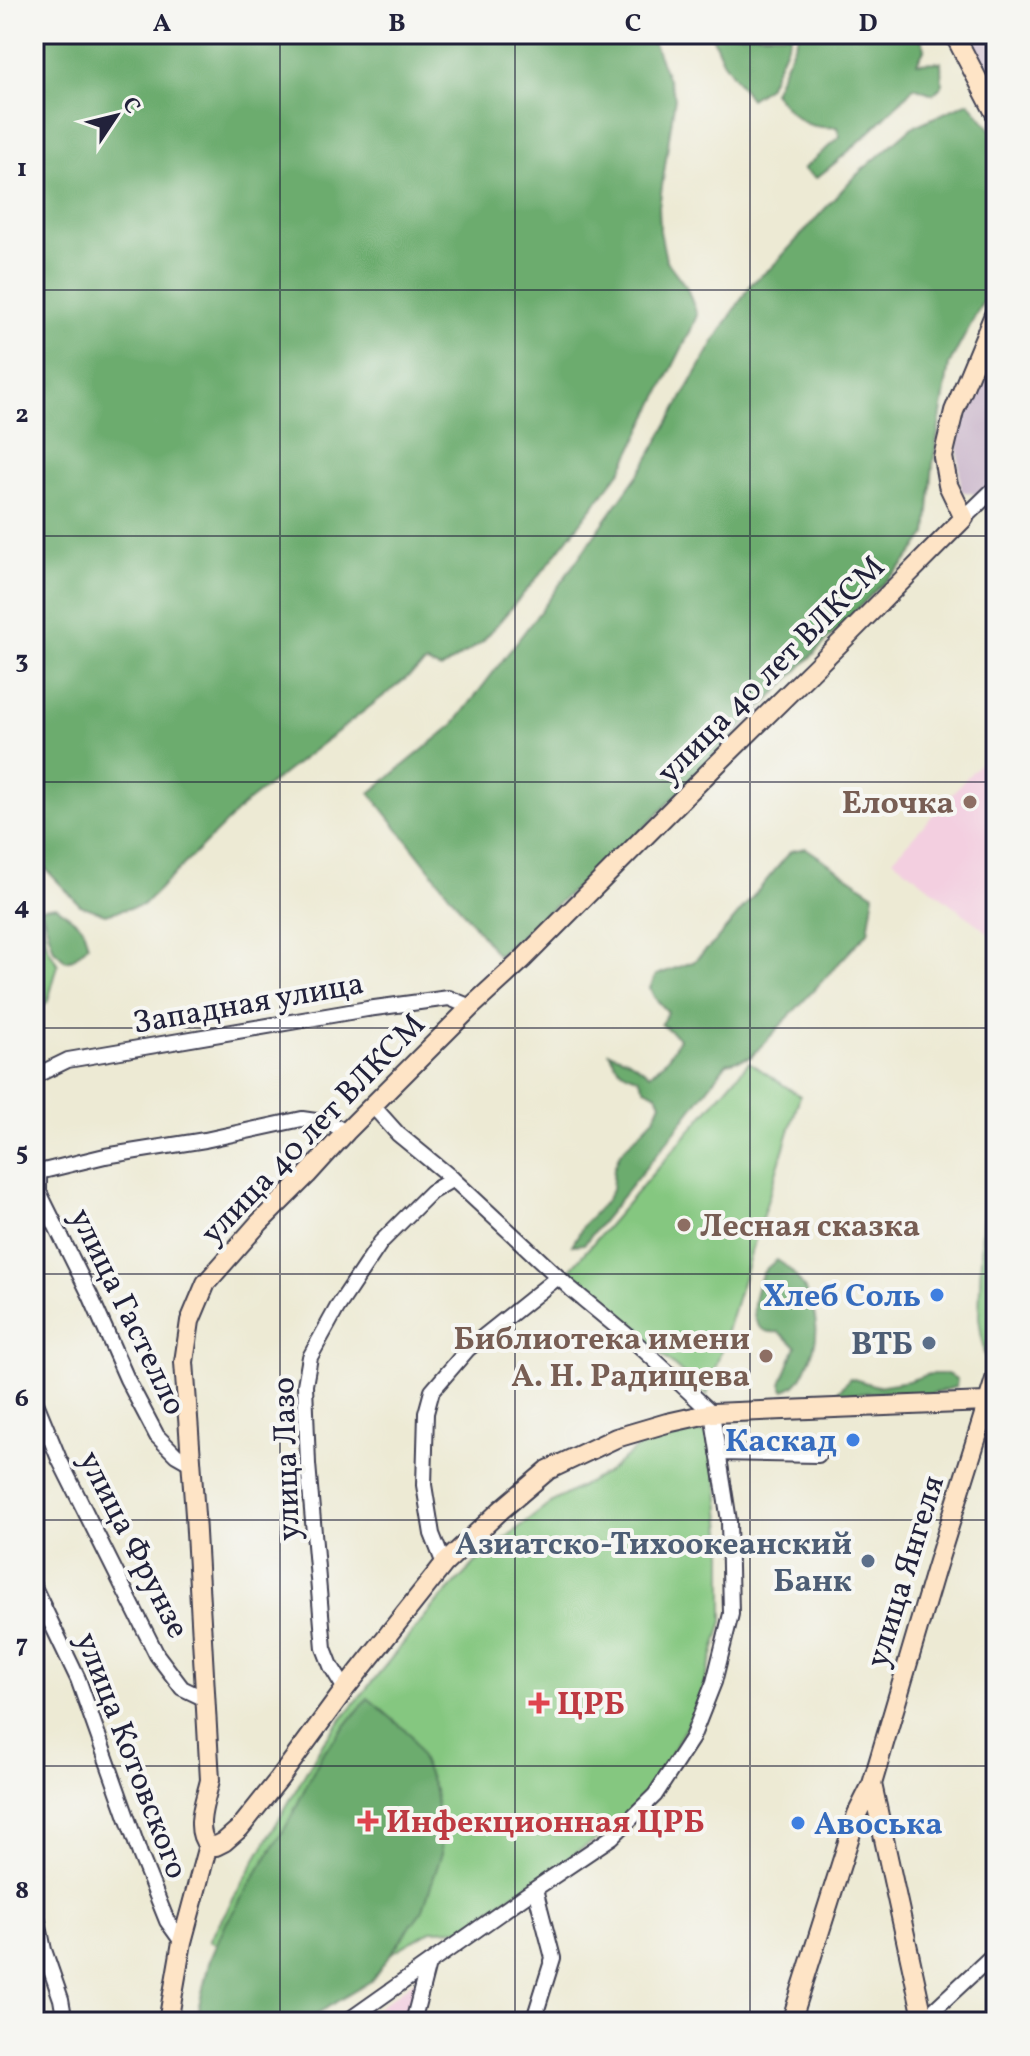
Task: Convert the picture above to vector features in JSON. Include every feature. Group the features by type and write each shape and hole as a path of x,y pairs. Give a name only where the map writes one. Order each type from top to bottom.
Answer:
{"street":[{"path":"954,34 996,115"},
{"path":"964,518 948,485 943,457 954,411 996,310"},
{"name":"улица 40 лет ВЛКСМ","path":"168,2022 182,1942 208,1845 201,1835 210,1780 184,1362 190,1321 206,1283 372,1105 522,960 996,487"},
{"name":"Западная улица","path":"37,1075 68,1060 367,1009 449,998 471,1007"},
{"path":"346,2022 612,1837 655,1795 692,1738 714,1682 731,1614 729,1521 712,1413 453,1179 398,1134 372,1105"},
{"name":"улица Гастелло","path":"190,1463 176,1455 157,1436 139,1402 39,1192 39,1172 105,1156 205,1140 302,1119 330,1123 346,1132"},
{"name":"улица Лазо","path":"345,1689 324,1648 308,1464 305,1385 310,1357 337,1308 381,1242 431,1192 453,1179"},
{"path":"444,1564 432,1534 424,1485 426,1413 432,1391 468,1349 558,1277"},
{"name":"улица Янгеля","path":"791,2022 857,1814 872,1784 996,1376"},
{"name":"улица Фрунзе","path":"34,1398 59,1459 157,1655 182,1688 205,1699"},
{"path":"208,1845 216,1846 224,1842 240,1828 444,1564 548,1470 616,1438 712,1413 986,1402"},
{"path":"718,1453 818,1455"},
{"name":"улица Котовского","path":"34,1587 78,1679 167,1921 182,1942"},
{"path":"872,1784 924,2021"},
{"path":"533,2022 553,1958 535,1889"},
{"path":"34,1902 65,2022"},
{"path":"924,2021 996,1952"},
{"path":"413,2022 428,1964"}],"shaded area":[{"path":"968,34 996,34 996,85 976,54"},
{"path":"996,332 996,477 978,495 961,491 957,439"},
{"name":"Елочка","path":"996,745 996,939 893,859"},
{"path":"417,1979 424,2022 358,2022"}],"green space":[{"path":"34,34 650,34 675,97 659,207 660,231 666,260 687,288 697,315 622,469 542,572 482,642 441,669 426,663 247,802 143,905 105,914 80,905 40,863 34,849"},
{"path":"711,34 792,34 768,87 750,99 723,61"},
{"path":"799,34 919,34 925,48 917,63 941,62 942,86 933,94 914,87 867,135 816,178 803,169 840,137 837,127 807,124 773,92"},
{"path":"969,102 996,136 996,277 949,365 933,464 927,534 903,565 648,824 498,956 370,793 453,725 545,605 644,466 715,340 751,284 772,267 853,178 912,127"},
{"path":"806,848 874,894 868,932 751,1057 727,1063 584,1244 572,1245 585,1223 612,1190 614,1168 620,1153 655,1117 661,1103 657,1094 645,1088 638,1077 620,1069 609,1052 650,1074 663,1062 679,1038 661,1024 668,1012 650,988 656,975 693,962 715,942 791,851"},
{"path":"34,859 42,876 39,903 47,946 58,965 48,1001 34,1016"},
{"path":"56,906 82,926 88,945 73,959 66,961 54,950 41,908"},
{"name":"Лесная сказка","path":"749,1062 800,1096 707,1395 568,1272"},
{"path":"996,1178 996,1313 993,1337 984,1354 979,1317 982,1226 985,1200"},
{"path":"777,1260 792,1272 804,1288 815,1316 816,1330 812,1353 802,1376 795,1385 784,1390 781,1384 796,1346 779,1332 760,1327 754,1312 756,1292 763,1273"},
{"path":"930,1374 947,1374 957,1379 956,1387 930,1394 836,1394 850,1378 877,1386"},
{"path":"687,1432 713,1433 723,1543 723,1621 699,1702 656,1783 612,1829 461,1929 432,1930 320,1994 209,1941 324,1741 432,1608 481,1557 552,1502 608,1472 647,1440"},
{"path":"368,1698 411,1735 435,1790 442,1853 423,1909 371,1981 303,2022 195,2022 210,1959 225,1925 288,1823 322,1754"}],"place":[{"name":"Елочка","path":"970,802"},
{"name":"Лесная сказка","path":"684,1225"},
{"name":"Хлеб Соль","path":"937,1295"},
{"name":"ВТБ","path":"929,1343"},
{"name":"Библиотека имени А. Н. Радищева","path":"766,1356"},
{"name":"Каскад","path":"853,1440"},
{"name":"Азиатско-Тихоокеанский Банк","path":"868,1561"},
{"name":"ЦРБ","path":"539,1703"},
{"name":"Инфекционная ЦРБ","path":"368,1821"},
{"name":"Авоська","path":"798,1823"}]}
